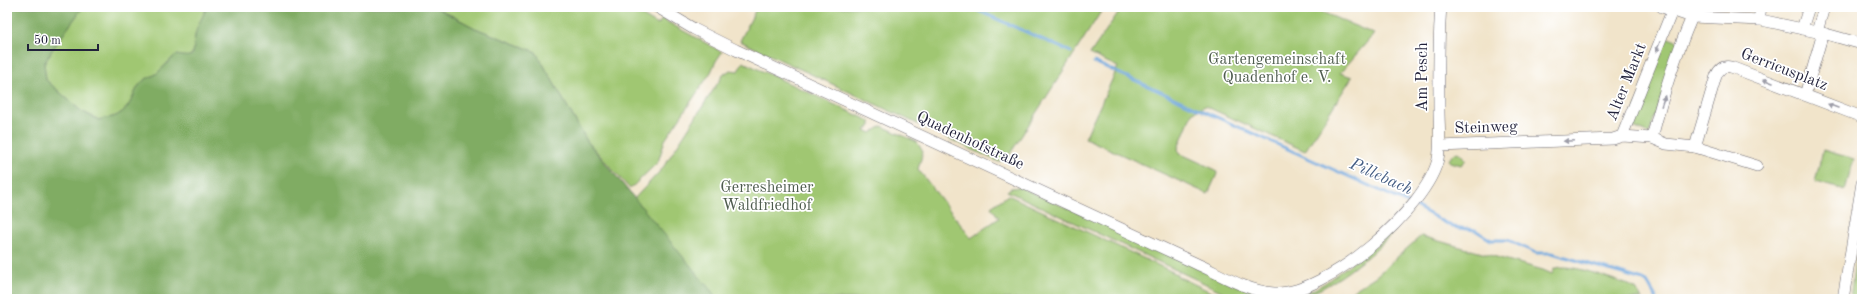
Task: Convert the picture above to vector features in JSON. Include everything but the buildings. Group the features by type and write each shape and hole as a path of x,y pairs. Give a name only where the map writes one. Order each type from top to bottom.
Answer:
{"street":[{"name":"Quadenhofstraße","path":"657,7 694,29 736,50 1165,249 1254,289 1274,293"},
{"name":"Am Pesch","path":"1440,146 1439,52 1441,7"},
{"path":"1759,20 1761,7"},
{"path":"1805,95 1820,32 1824,7"},
{"path":"1667,9 1692,17 1759,20 1820,32 1862,44"},
{"name":"Alter Markt","path":"1667,9 1622,136 1652,138 1666,144 1695,147"},
{"path":"1802,29 1806,11 1821,19"},
{"path":"1652,138 1657,117 1682,40 1692,17"},
{"name":"Gerricusplatz","path":"1695,147 1716,76 1723,66 1732,67 1862,117"},
{"name":"Steinweg","path":"1274,293 1298,290 1328,276 1380,237 1418,198 1434,170 1440,146 1613,139 1622,136"},
{"path":"1695,147 1757,166"},
{"path":"1843,299 1862,183"}],"green space":[{"path":"7,7 83,7 52,50 44,64 46,80 81,111 99,120 113,117 122,112 128,106 142,82 156,74 176,55 188,56 193,54 196,33 206,9 205,7 435,7 475,28 536,52 587,141 718,299 7,299"},
{"path":"83,7 205,7 206,9 195,36 195,49 190,56 185,57 176,55 156,74 142,82 128,106 122,112 113,117 99,120 81,111 46,80 44,64 52,50"},
{"path":"436,7 628,7 658,25 662,19 722,52 711,72 665,140 658,162 630,189 587,141 536,52 475,28"},
{"path":"757,7 1104,7 1008,157 999,162 740,41"},
{"name":"Gartengemeinschaft Quadenhof e. V.","path":"1122,7 1310,7 1374,34 1340,73 1352,77 1305,151 1205,106 1192,113 1178,148 1179,153 1216,170 1217,174 1208,194 1085,138 1118,67 1090,54"},
{"path":"1666,37 1679,42 1649,134 1629,125"},
{"name":"Gerresheimer Waldfriedhof","path":"743,62 870,121 870,126 865,130 871,133 882,126 917,142 923,152 918,169 971,238 999,218 991,207 1008,195 1177,274 1177,276 1226,299 580,299 617,217 662,169 723,75 730,70 738,71"},
{"path":"1823,150 1854,159 1845,190 1815,182"},
{"path":"1458,152 1462,154 1466,160 1461,165 1449,160 1453,154"},
{"path":"1019,187 1270,297 1270,299 1238,299 1007,191 1011,188"},
{"path":"1396,230 1362,261 1336,280 1308,295 1292,299 1279,299 1279,297 1311,291 1325,283"},
{"path":"1421,236 1543,270 1552,274 1554,269 1561,267 1569,267 1591,272 1629,285 1636,289 1642,299 1340,299 1376,276"},
{"path":"1858,240 1862,240 1862,299 1850,299"}],"waterway":[{"name":"Pillebach","path":"970,7 1071,52"},
{"name":"Pillebach","path":"1094,62 1410,204"},
{"name":"Pillebach","path":"1415,206 1453,227 1475,230 1491,240 1508,240 1536,253 1552,253 1643,280 1647,282 1657,299"}]}
